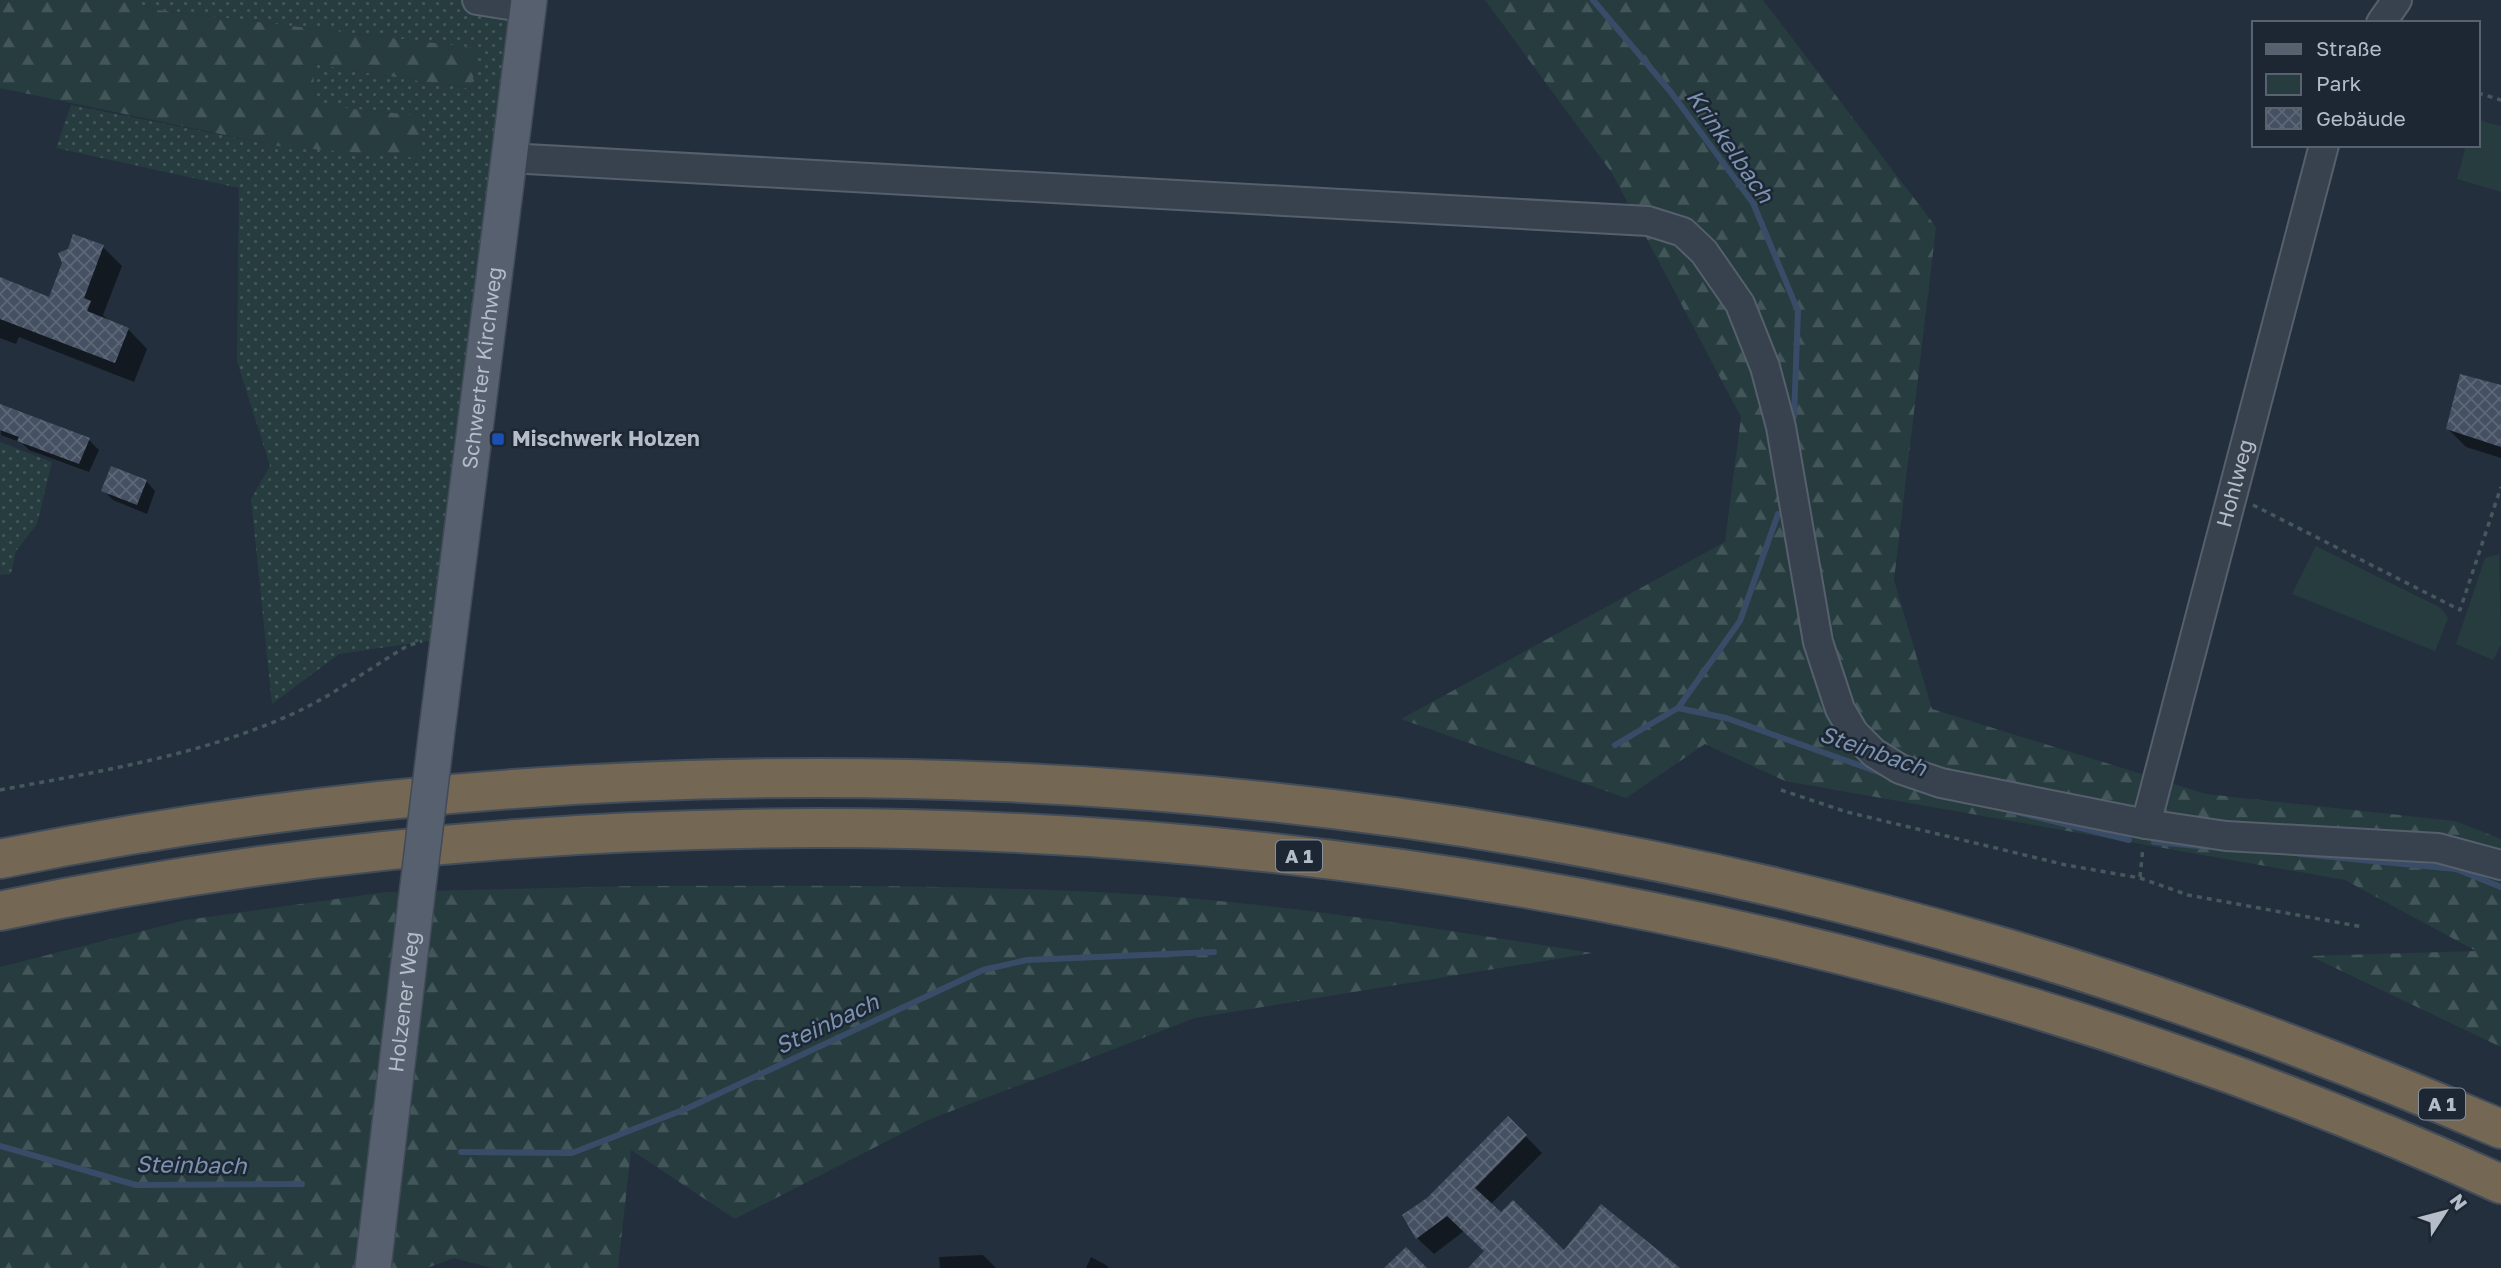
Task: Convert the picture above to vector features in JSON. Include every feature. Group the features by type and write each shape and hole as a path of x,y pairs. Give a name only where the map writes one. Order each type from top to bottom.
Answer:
{"highway":[{"name":"A 1","path":"0,859 149,832 339,806 488,791 663,782 860,778 1042,784 1316,807 1590,850 1723,875 1899,918 1997,946 2234,1023 2383,1079 2501,1129"},
{"name":"A 1","path":"0,911 155,881 355,855 494,842 685,830 865,828 1040,834 1154,841 1312,858 1545,892 1703,924 1884,967 2087,1027 2214,1069 2362,1126 2501,1184"}],"main road":[{"name":"Schwerter Kirchweg","path":"436,738 529,4"},
{"name":"Holzener Weg","path":"373,1268 436,738"}],"street":[{"path":"477,0 529,4"},
{"path":"2382,21 2397,0"},
{"name":"Hohlweg","path":"2146,824 2323,147"},
{"path":"508,158 1648,221 1683,232 1704,252 1740,304 1765,367 1781,426 1818,642 1840,709 1854,733 1874,753 1900,769 1941,783 2146,824 2226,836 2438,848 2501,865"}],"path":[{"path":"2480,94 2501,100"},
{"path":"2231,494 2460,610 2501,487"},
{"path":"0,790 158,759 256,729 290,716 407,646 430,639 448,638"},
{"path":"1781,790 1898,824 2066,865 2140,878 2188,895 2363,927"},
{"path":"2140,878 2146,824"}],"green space":[{"path":"0,0 121,0 158,10 476,48 472,89 313,64 315,105 423,116 418,158 277,146 0,88"},
{"path":"121,0 477,0 528,8 448,638 339,654 272,704 251,499 270,466 237,361 239,188 56,148 71,105 277,146 422,116 315,105 313,64 471,89 476,48 158,10"},
{"path":"1485,0 1763,0 1936,227 1894,580 1932,709 2206,794 2455,821 2501,839 2501,1047 2310,956 2476,951 2345,880 1785,781 1705,744 1626,798 1401,719 1725,542 1741,417 1612,173"},
{"path":"2480,121 2501,126 2501,192 2457,179 2465,147 2480,147"},
{"path":"0,442 52,462 37,524 16,551 11,574 0,575"},
{"path":"2316,546 2441,608 2448,618 2435,651 2292,594"},
{"path":"2499,554 2501,645 2493,660 2456,644 2485,558"},
{"path":"634,886 955,887 1147,895 1314,912 1592,953 1195,1018 928,1120 735,1219 631,1150 618,1268 492,1268 454,1258 427,1268 0,1268 0,967 186,920 386,892"}],"building":[{"path":"73,234 104,245 84,298 91,301 87,311 129,328 115,363 0,319 0,277 49,297 62,263 58,253 68,249"},
{"path":"2460,374 2501,385 2501,447 2446,429"},
{"path":"0,404 90,438 79,464 17,441 19,437 0,430"},
{"path":"111,466 147,480 137,505 101,491"},
{"path":"1508,1116 1527,1135 1475,1188 1501,1212 1513,1200 1564,1250 1601,1204 1680,1268 1468,1268 1484,1251 1447,1216 1416,1239 1402,1215 1427,1198"},
{"path":"1406,1247 1427,1268 1384,1268"}],"waterway":[{"name":"Krinkelbach","path":"1593,0 1670,91 1753,203 1798,311 1794,417"},
{"name":"Krinkelbach","path":"1678,708 1740,621 1778,514"},
{"name":"Steinbach","path":"1615,745 1678,708 1726,718 1884,774"},
{"name":"Steinbach","path":"2008,810 2129,840"},
{"name":"Steinbach","path":"2154,842 2199,846"},
{"name":"Steinbach","path":"2300,854 2456,869 2501,887"},
{"name":"Steinbach","path":"461,1152 572,1153 688,1108 983,970 1027,960 1214,952"},
{"name":"Steinbach","path":"0,1146 136,1185 302,1184"}],"place":[{"name":"Mischwerk Holzen","path":"498,439"}]}
